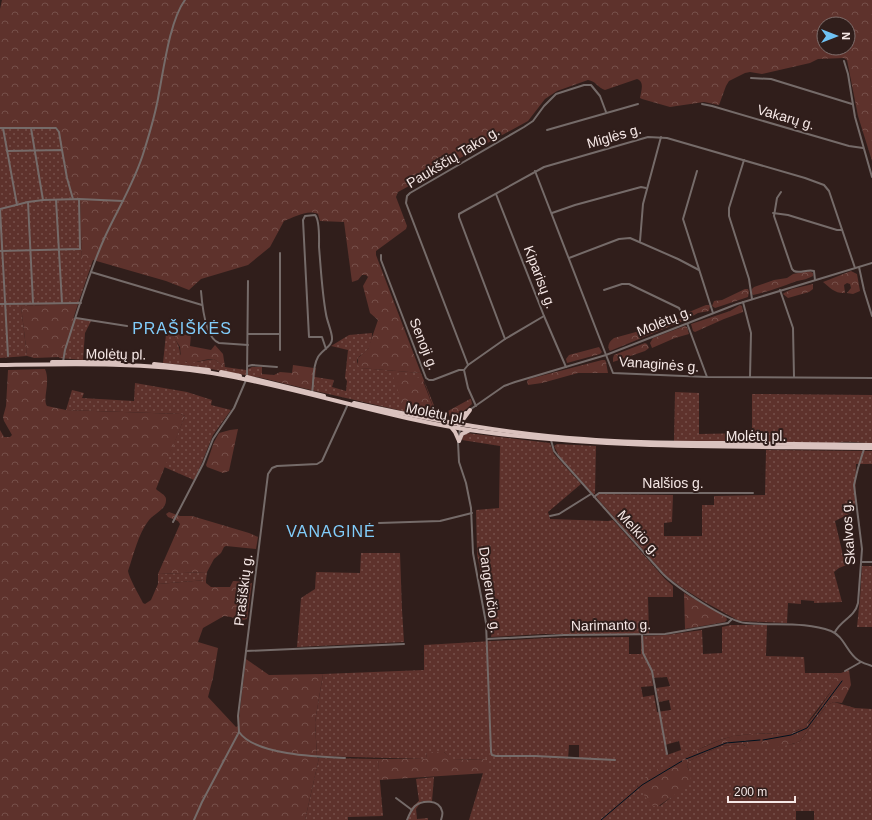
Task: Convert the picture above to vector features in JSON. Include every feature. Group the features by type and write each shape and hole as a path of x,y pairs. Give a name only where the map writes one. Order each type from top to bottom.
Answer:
{"highway":[{"name":"Molėtų pl.","path":"0,364 119,362 202,369 451,426"},
{"name":"Molėtų pl.","path":"0,364 137,365 193,370 247,379 402,418 451,426"},
{"path":"451,426 470,410"},
{"path":"451,426 461,427 464,416"},
{"path":"458,441 462,434 470,428 464,416"},
{"path":"451,426 458,441"},
{"name":"Molėtų pl.","path":"461,427 626,442 872,445"},
{"name":"Molėtų pl.","path":"470,428 551,440 648,446 872,448"}],"street":[{"path":"63,362 65,350 91,272 144,151 159,95 167,51 175,20 178,11 185,0"},
{"path":"844,61 849,79 852,104 872,177"},
{"path":"751,78 771,79 852,104"},
{"name":"Paukščių Tako g.","path":"468,365 406,203 407,196 524,128 533,121 544,106 556,94 584,85 590,85 600,96 606,112"},
{"path":"547,130 638,104"},
{"name":"Vakarų g.","path":"702,104 848,146 863,148"},
{"path":"0,128 56,128 73,200"},
{"path":"4,128 17,205"},
{"path":"31,128 43,200"},
{"path":"640,241 641,213 646,188 661,137"},
{"name":"Miglės g.","path":"505,339 459,215 460,213 544,167 643,138 661,137 810,179 824,185 829,192 855,268"},
{"path":"7,151 62,150"},
{"path":"744,160 729,208 729,216 749,279 752,299"},
{"name":"Vanaginės g.","path":"535,171 612,372 615,374 708,377 872,378"},
{"path":"697,171 683,219 713,312"},
{"path":"552,214 595,199 641,187 646,188"},
{"path":"781,192 773,213 792,269 796,272 809,270 814,271 814,280"},
{"name":"Kiparisų g.","path":"496,194 544,316 566,367"},
{"path":"8,356 1,251 0,209 43,200 123,201"},
{"path":"56,200 62,303"},
{"path":"1,251 80,249 79,200"},
{"path":"28,202 33,303"},
{"path":"773,213 788,215 837,230 842,230"},
{"path":"312,393 316,360 320,354 326,349 331,343 332,338 323,297 318,220 317,216 313,215 306,216 303,220 309,337 322,337 326,349"},
{"path":"569,258 624,238 630,238 640,241 700,271"},
{"path":"280,253 280,350"},
{"name":"Senoji g.","path":"381,255 384,267 426,378 432,380 459,370 464,370"},
{"name":"Molėtų g.","path":"470,410 510,384 606,355 713,312 780,290 872,263"},
{"path":"859,267 872,316"},
{"path":"91,272 202,305"},
{"path":"173,522 203,464 213,439 234,408 247,379 248,281"},
{"path":"604,290 622,284 634,285 679,308 683,312 708,377"},
{"path":"780,290 793,328 794,377"},
{"path":"201,291 202,305 209,331 216,342 248,345"},
{"path":"743,302 751,333 750,377"},
{"path":"0,304 81,303"},
{"path":"476,406 468,388 464,370 468,365 505,339 544,316"},
{"path":"76,318 127,326"},
{"path":"248,334 280,334"},
{"path":"248,366 277,367"},
{"name":"Prašiškių g.","path":"194,820 239,732 238,716 268,474 272,468 276,466 317,464 322,461 348,404"},
{"name":"Dangeručio g.","path":"461,427 458,441 459,462 466,484 472,513 473,553 484,606 487,639 492,755 615,760"},
{"name":"Melkio g.","path":"551,440 554,451 593,497 670,581 693,597 732,619 747,624 811,626 835,632"},
{"name":"Skalvos g.","path":"835,632 841,623 850,617 858,607 862,562 862,538 854,485 865,448"},
{"name":"Nalšios g.","path":"593,497 599,493 753,493"},
{"path":"550,516 559,514 591,494"},
{"path":"378,523 440,521 472,513"},
{"path":"862,562 872,562"},
{"name":"Narimanto g.","path":"487,639 673,633 728,623 732,619"},
{"path":"835,632 852,654 861,662 872,666"},
{"path":"642,635 643,653 652,671 667,754"},
{"path":"246,651 404,644"},
{"path":"845,672 861,662"},
{"path":"239,732 247,741 258,746 308,757 345,758"},
{"path":"396,798 412,810"},
{"path":"407,820 412,810 421,803 433,802 441,809 441,820"}],"green space":[{"path":"2,0 872,0 872,161 858,116 847,60 844,58 818,59 810,63 762,74 750,72 745,73 729,81 719,105 704,102 670,107 640,98 642,84 637,79 605,90 588,80 557,91 545,99 528,121 398,192 396,197 407,226 406,229 376,251 376,255 421,373 360,368 358,365 358,358 368,349 378,320 370,313 363,286 368,277 366,275 362,275 358,280 352,282 344,222 320,221 318,214 310,212 284,221 270,247 248,265 201,279 189,290 166,281 93,260 82,260 80,199 75,194 72,187 58,129 56,127 0,128 0,9"},
{"path":"56,127 59,131 80,199 82,259 93,260 78,304 21,306 27,356 0,358 0,128"},
{"path":"809,271 813,273 813,276 779,288 752,294 752,289 754,287 774,280 787,278 793,274"},
{"path":"851,271 857,274 860,291 853,294 847,293 851,288 850,284 847,283 844,285 845,293 839,293 823,282"},
{"path":"813,284 813,289 809,292 788,298 783,294 792,289"},
{"path":"748,289 748,297 715,308 712,306 714,301 722,300"},
{"path":"78,304 61,357 34,358 27,356 21,306"},
{"path":"706,305 710,306 709,311 698,313 687,318 686,315 689,312"},
{"path":"740,305 742,306 743,312 695,332 693,331 691,324 730,311"},
{"path":"73,318 91,321 85,333 83,360 59,358"},
{"path":"680,319 683,321 610,351 608,347 614,338 654,327 661,323"},
{"path":"685,326 687,327 689,334 675,338 652,348 650,343 653,338"},
{"path":"372,333 368,349 359,357 357,361 361,368 421,373 439,418 411,413 311,390 314,368 316,368 315,377 334,380 332,387 346,391 347,381 345,378 348,350 331,346 349,335","holes":["424,381 435,412 433,415 407,411 405,409"]},
{"path":"166,334 174,334 180,354 186,362 214,359 225,367 246,370 252,367 262,367 262,378 193,366 163,363"},
{"path":"174,334 191,335 190,346 211,350 215,345 223,354 225,367 214,359 189,362 181,359 180,347"},
{"path":"645,343 649,348 645,351 613,362 614,355"},
{"path":"599,347 602,352 600,354 567,363 566,359 569,355"},
{"path":"605,360 606,362 608,373 578,373 542,383 528,385 527,381 529,379"},
{"path":"293,365 314,368 311,390 262,378 262,374 274,375 280,372 292,373"},
{"path":"45,369 47,374 45,399 47,406 66,410 181,414 185,416 156,489 165,496 165,506 149,520 142,531 128,571 132,582 143,603 145,604 151,600 158,584 206,580 206,583 211,587 230,587 233,581 252,583 247,619 240,621 224,616 203,628 198,642 218,648 208,697 236,727 238,726 246,659 269,675 323,674 315,722 317,758 319,758 305,820 0,820 0,430 4,437 10,437 12,435 3,417 6,406 8,370"},
{"path":"396,374 421,378 435,412 434,414 407,411 404,409 393,376"},
{"path":"135,383 187,392 212,400 211,405 231,410 213,435 194,480 164,467 185,416 181,414 66,410 72,390 84,393 82,398 134,401"},
{"path":"675,392 699,393 699,434 752,433 752,394 872,395 872,443 674,441"},
{"path":"470,399 472,404 459,414 450,417 448,411"},
{"path":"238,429 229,471 223,473 207,467 206,465 214,442 219,433"},
{"path":"467,433 550,443 554,454 581,484 548,512 550,519 613,520 665,579 673,586 673,597 648,597 649,634 543,634 491,637 492,630 477,554 476,510 499,508 500,446 462,440 463,436"},
{"path":"557,444 596,446 595,494 593,494 559,456 554,446"},
{"path":"766,450 872,451 872,464 856,464 855,511 835,521 843,555 849,564 834,572 842,602 814,603 814,601 801,600 801,604 788,603 787,623 739,621 681,587 666,576 595,494 673,495 672,522 664,523 664,536 702,536 702,505 714,505 714,496 765,495"},
{"path":"169,512 180,516 192,516 249,533 258,537 256,549 226,546 214,559 207,572 158,574 180,524 178,521 168,517 166,514"},
{"path":"361,553 400,553 404,642 297,647 301,598 315,589 316,572 360,573"},
{"path":"862,566 872,566 872,627 857,627"},
{"path":"207,572 206,580 158,584 158,574"},
{"path":"684,593 726,617 727,620 725,622 685,629"},
{"path":"731,625 767,625 766,656 804,657 805,673 833,673 835,677 832,690 804,727 791,733 728,737 702,748 654,773 645,778 637,786 660,806 670,798 689,770 687,766 689,761 721,746 742,744 748,748 793,744 800,741 827,705 834,702 855,708 872,709 872,820 814,820 814,811 796,811 796,820 469,820 483,773 487,773 487,759 452,760 444,752 427,752 426,758 424,759 317,756 315,722 323,674 424,670 424,645 546,638 629,637 629,654 641,654 641,636 666,635 702,630 703,654 722,653 722,627","holes":["667,677 670,686 656,688 659,702 669,700 671,710 657,712 654,695 643,697 641,687 653,686 652,678","679,741 681,750 667,755 665,745","569,745 579,745 579,759 568,759"]},
{"path":"849,670 851,685 842,703 834,702 827,705 800,741 773,748 761,749 750,749 742,744 721,746 689,761 687,766 691,775 690,784 657,807 651,805 637,785 650,773 720,740 733,736 791,733 798,730 809,721 832,690 831,683 834,678 833,673 841,673"},
{"path":"427,752 444,752 453,760 487,759 487,773 379,780 378,759 424,759 426,758"},
{"path":"319,758 378,759 383,816 348,817 348,820 305,820"},
{"path":"434,777 432,801 422,801 416,809 417,819 428,818 428,820 407,820 411,808 419,801 416,779"}],"waterway":[{"path":"763,740 791,735 807,728 842,681"},
{"path":"686,759 726,743 760,740"},
{"path":"601,820 642,785 682,761"}],"district":[{"name":"PRAŠIŠKĖS","path":"182,328"},
{"name":"VANAGINĖ","path":"331,531"}]}
